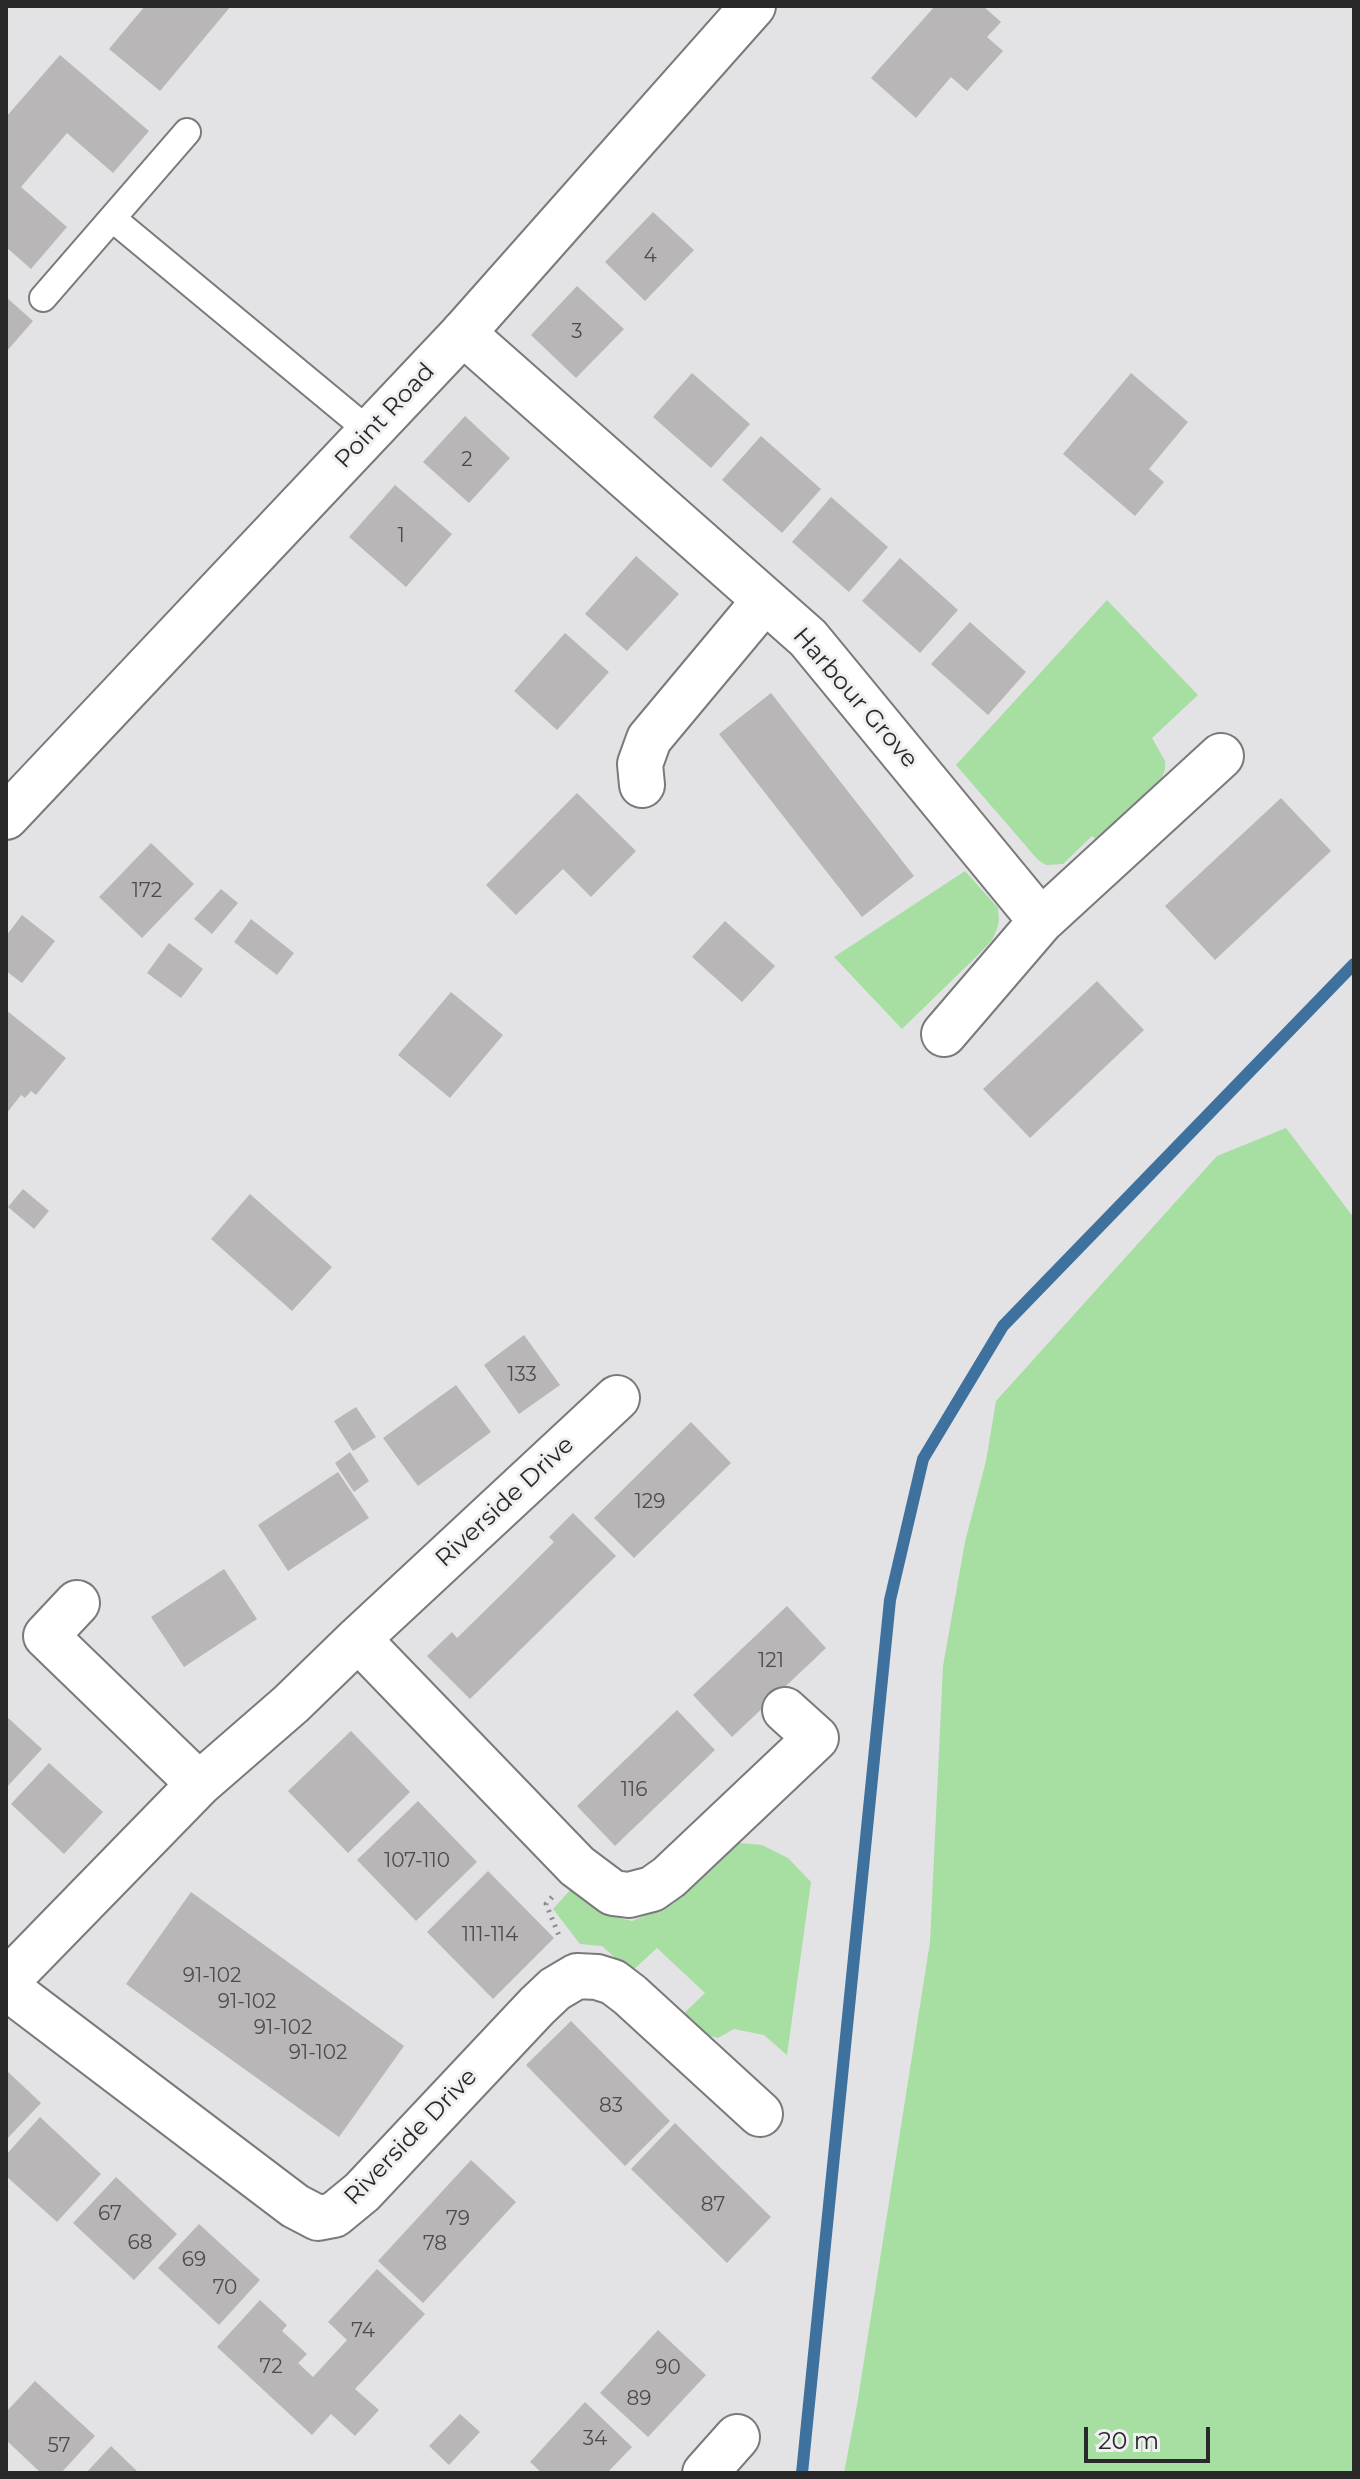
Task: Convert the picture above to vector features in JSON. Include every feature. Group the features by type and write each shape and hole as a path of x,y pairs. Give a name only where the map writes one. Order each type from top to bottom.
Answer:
{"street":[{"name":"Point Road","path":"6,817 463,333 753,6"},
{"name":"Harbour Grove","path":"463,333 808,638 1041,921"},
{"path":"642,785 640,764 649,739 765,600"},
{"path":"944,1034 1041,921 1221,756"},
{"name":"Riverside Drive","path":"577,1976 555,1989 537,2006 362,2192 334,2215 318,2218 295,2206 6,1984 199,1784 291,1704 617,1398"},
{"path":"77,1603 46,1636 199,1784"},
{"path":"358,1639 577,1866 613,1893 629,1895 652,1889 669,1877 816,1738 785,1710"},
{"path":"577,1976 597,1977 622,1988 760,2114"},
{"path":"705,2473 737,2437"}],"lane":[{"path":"43,298 187,132"},
{"path":"113,219 370,432"}],"path":[{"path":"577,1866 546,1904 577,1976"}],"green space":[{"path":"1107,600 1198,695 1152,738 1165,761 1165,770 1157,789 1103,845 1092,836 1063,864 1046,865 1038,860 956,765"},
{"path":"965,871 998,908 997,929 979,954 902,1029 834,957"},
{"path":"1286,1128 1354,1218 1354,2473 844,2473 930,1942 943,1666 965,1542 986,1461 996,1401 1217,1156"},
{"path":"739,1843 762,1845 788,1858 811,1882 787,2055 764,2035 734,2029 718,2038 694,2032 678,2019 705,1993 657,1948 631,1972 602,1946 580,1944 553,1909 572,1888 602,1914 632,1921 673,1904"}],"building":[{"path":"145,6 231,6 160,91 109,49"},
{"path":"935,6 983,6 1001,22 987,37 1003,51 967,91 951,77 916,118 871,78"},
{"path":"60,55 149,131 113,173 67,133 21,187 67,227 31,269 6,247 6,117"},
{"path":"653,212 694,250 645,301 605,262"},
{"path":"577,286 624,329 576,378 531,335"},
{"path":"6,297 33,321 6,352"},
{"path":"692,373 750,424 711,468 653,417"},
{"path":"1131,373 1188,422 1149,469 1164,482 1135,516 1063,454"},
{"path":"465,416 510,458 469,503 423,462"},
{"path":"761,436 821,489 782,533 722,480"},
{"path":"395,485 452,534 406,587 349,537"},
{"path":"831,497 888,547 849,592 792,542"},
{"path":"636,556 679,594 627,651 585,614"},
{"path":"900,558 958,610 920,653 862,601"},
{"path":"970,622 1026,672 988,715 931,664"},
{"path":"565,633 609,672 557,730 514,691"},
{"path":"771,693 914,876 862,917 719,734"},
{"path":"577,793 636,851 591,897 563,869 516,915 486,885"},
{"path":"1281,798 1331,851 1215,960 1165,906"},
{"path":"151,843 194,884 142,938 99,897"},
{"path":"221,889 238,903 212,934 194,919"},
{"path":"22,915 55,941 22,983 6,971 6,936"},
{"path":"251,919 294,953 277,975 234,942"},
{"path":"725,921 775,966 742,1002 692,957"},
{"path":"169,943 203,969 181,998 147,973"},
{"path":"1097,981 1144,1030 1030,1138 983,1089"},
{"path":"451,992 503,1035 450,1098 398,1055"},
{"path":"6,1010 66,1058 36,1095 31,1091 25,1098 21,1095 6,1114"},
{"path":"23,1189 49,1211 34,1229 8,1207"},
{"path":"250,1194 332,1267 292,1311 211,1239"},
{"path":"524,1335 560,1385 519,1414 484,1365"},
{"path":"456,1385 491,1432 418,1486 383,1438"},
{"path":"356,1407 376,1437 353,1451 334,1421"},
{"path":"691,1422 731,1463 634,1558 594,1518"},
{"path":"350,1452 369,1481 354,1492 335,1463"},
{"path":"338,1472 369,1518 288,1571 258,1525"},
{"path":"573,1513 616,1556 470,1699 427,1656 452,1632 457,1638 554,1542 549,1537"},
{"path":"224,1569 257,1619 184,1667 151,1617"},
{"path":"787,1606 826,1648 732,1737 693,1695"},
{"path":"677,1710 715,1750 615,1846 577,1806"},
{"path":"6,1716 42,1749 6,1788"},
{"path":"351,1731 410,1792 348,1853 288,1791"},
{"path":"49,1763 103,1812 64,1854 11,1804"},
{"path":"418,1801 477,1862 416,1921 357,1860"},
{"path":"488,1871 554,1938 493,1999 427,1932"},
{"path":"191,1892 404,2046 339,2137 126,1984"},
{"path":"571,2021 670,2121 625,2166 526,2065"},
{"path":"6,2070 41,2103 6,2140"},
{"path":"40,2117 101,2174 57,2222 6,2176 6,2155"},
{"path":"675,2123 771,2217 727,2263 631,2169"},
{"path":"471,2160 516,2202 423,2303 378,2261"},
{"path":"116,2177 177,2234 134,2280 73,2223"},
{"path":"199,2224 260,2280 219,2325 158,2268"},
{"path":"377,2269 425,2314 355,2389 379,2410 355,2436 331,2414 312,2435 217,2347 260,2300 287,2325 282,2331 307,2354 298,2363 313,2377 347,2340 328,2322"},
{"path":"658,2330 706,2375 648,2437 600,2393"},
{"path":"35,2381 95,2436 61,2473 41,2473 6,2440 6,2412"},
{"path":"585,2402 632,2447 607,2473 542,2473 530,2462"},
{"path":"460,2414 480,2432 449,2465 429,2446"},
{"path":"111,2446 139,2473 86,2473"}],"waterway":[{"path":"802,2473 890,1600 923,1459 1003,1326 1354,964"}]}
